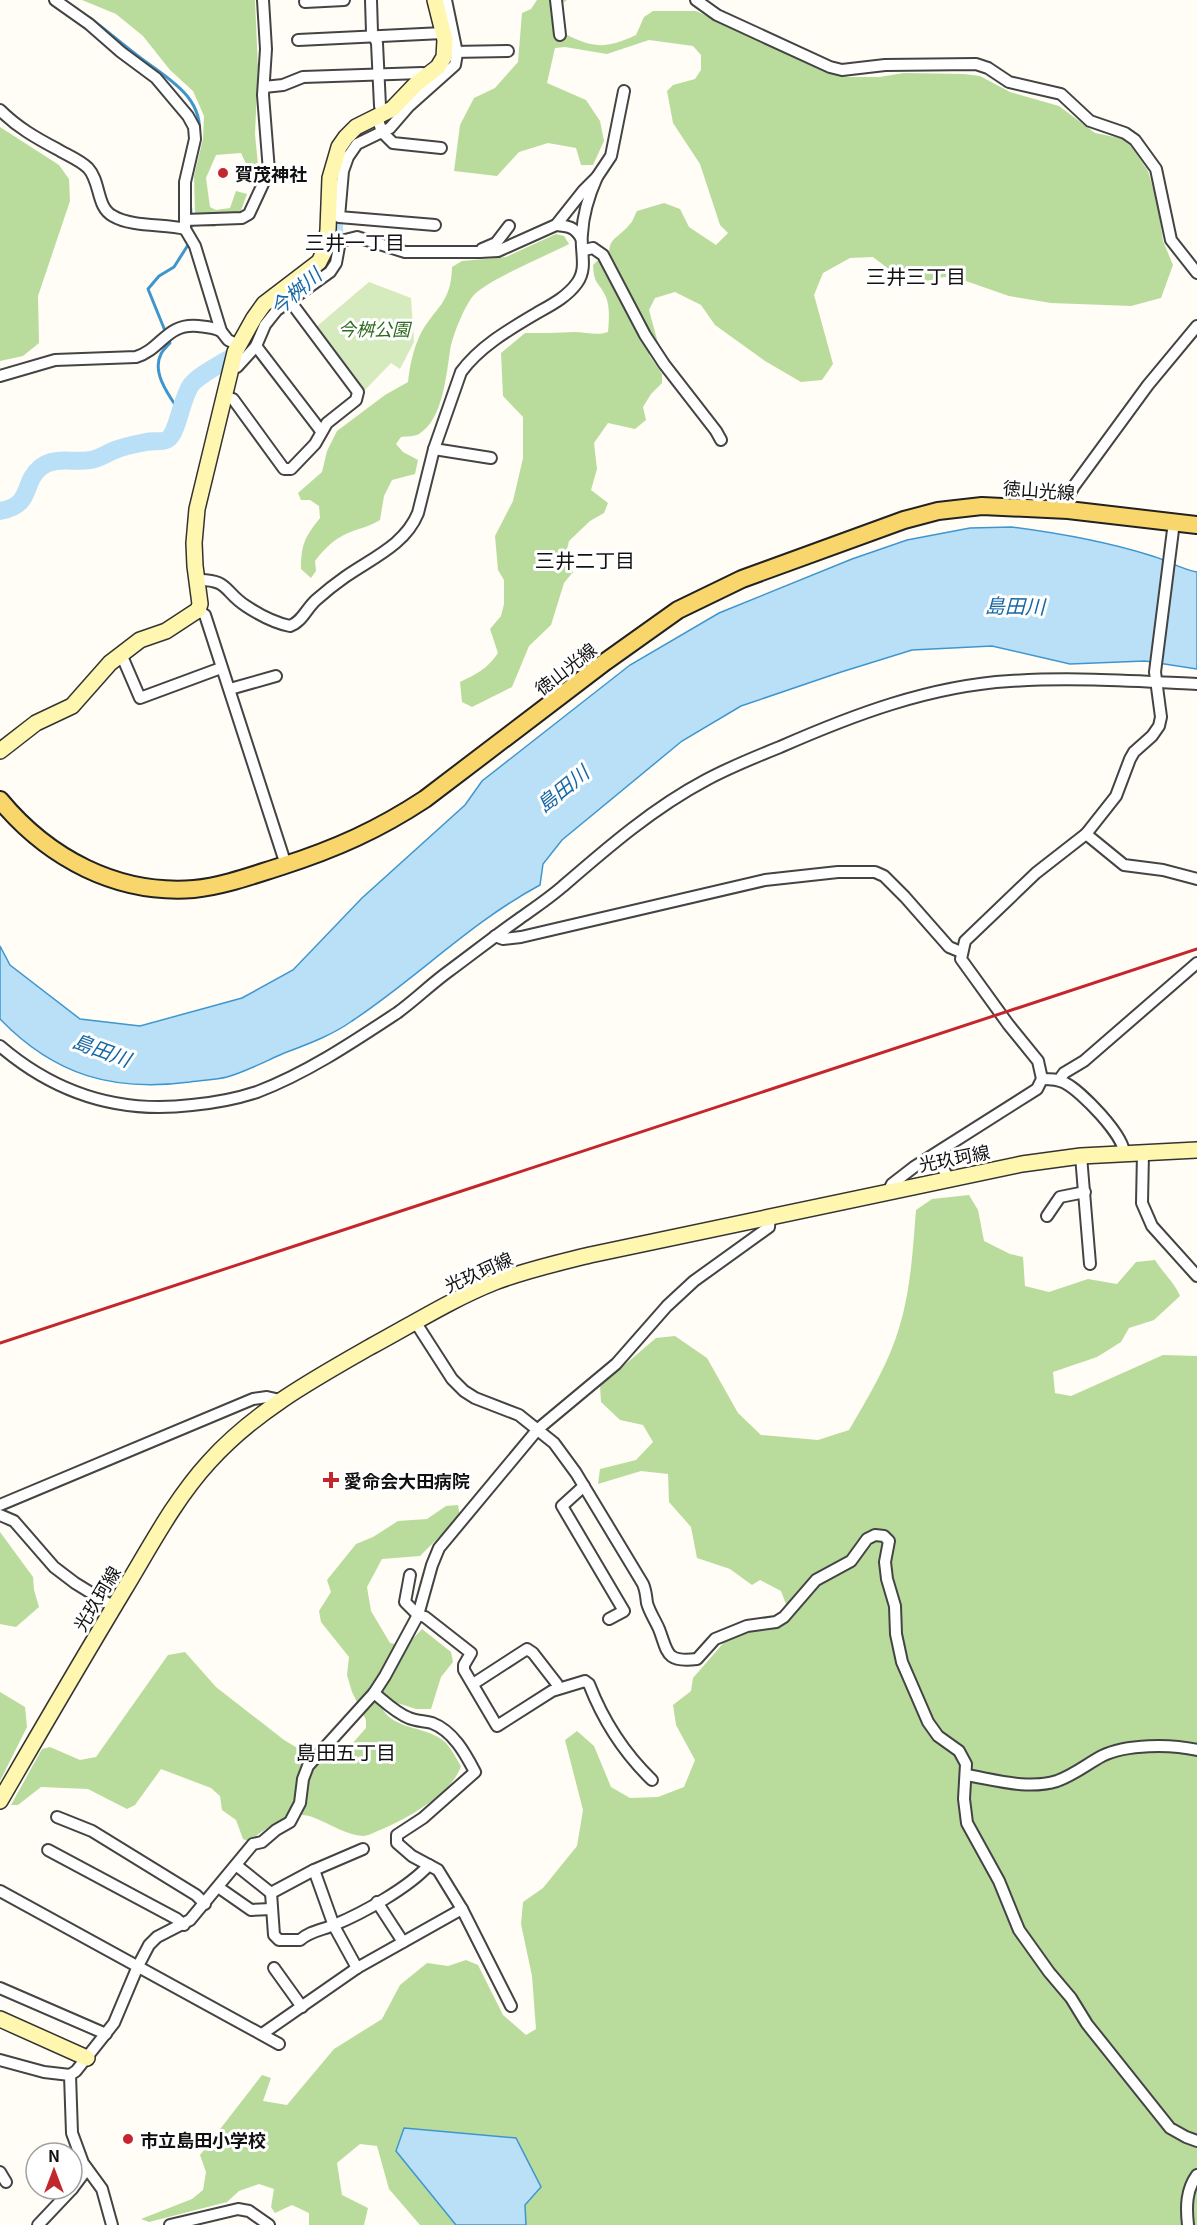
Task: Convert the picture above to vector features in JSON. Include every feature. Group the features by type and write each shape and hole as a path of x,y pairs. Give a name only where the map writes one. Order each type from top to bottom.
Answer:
{"main road":[{"path":"0,751 36,723 72,706 121,654 140,640 166,631 198,610 200,604 194,543 197,509 238,345 264,304 319,262 334,241 330,178 339,147 356,127 381,115 438,67 451,52 443,33 435,0"},
{"name":"徳山光線","path":"0,800 38,839 64,858 98,874 130,884 159,888 194,889 224,884 339,846 389,823 425,799 648,630 701,597 742,579 847,540 938,511 982,506 1068,510 1197,525"},
{"name":"光玖珂線","path":"0,1801 114,1607 182,1497 208,1463 234,1436 300,1386 494,1283 538,1268 889,1190 1022,1164 1081,1156 1197,1150"},
{"path":"0,2019 87,2058"}],"street":[{"path":"55,0 156,78 188,116 194,128 195,139 185,182 185,224 195,246 221,331 228,340 238,345"},
{"path":"0,110 16,125 88,169 97,182 105,209 111,216 123,221 185,224 242,218 249,214 269,171 264,117 266,49 263,0"},
{"path":"305,2 344,0"},
{"path":"371,0 382,132 393,143 441,148"},
{"path":"435,225 339,217 343,171 348,157 357,144 390,128 409,106 454,65 446,0"},
{"path":"556,0 560,35"},
{"path":"696,0 717,15 830,67 842,70 885,65 976,64 988,68 1009,82 1061,94 1090,120 1125,133 1135,140 1145,153 1156,169 1172,240 1197,273"},
{"path":"298,40 443,33"},
{"path":"451,52 508,51"},
{"path":"264,87 283,85 303,78 423,73 426,76"},
{"path":"581,238 589,196 597,177 611,156 624,91"},
{"path":"233,367 237,367 256,346 265,325 277,310 330,272 336,263 334,241 357,237 405,252 498,251 556,225 597,177"},
{"path":"357,237 358,219"},
{"path":"196,580 209,580 223,584 247,607 290,626 296,624 316,600 346,576 394,545 410,527 418,513 434,449 461,372 469,361 488,344 563,298 578,282 584,266 581,238 576,230 556,225"},
{"path":"480,252 482,248 496,243 509,226"},
{"path":"584,250 593,248 603,255 645,335 721,440"},
{"path":"225,397 233,399 284,469 291,470 315,444 327,423 356,400 358,392 290,301"},
{"path":"0,376 55,360 136,357 148,353 173,329 187,325 213,327 221,331"},
{"path":"1068,510 1069,495 1074,486 1148,385 1197,326"},
{"path":"256,346 321,431"},
{"path":"434,449 490,458"},
{"path":"889,1190 892,1184 943,1149 1037,1089 1042,1079 1038,1061 961,959 961,952 965,941 1036,873 1086,834 1116,796 1130,759 1159,726 1161,717 1155,677 1174,522"},
{"path":"198,610 205,615 285,865"},
{"path":"121,654 140,698 221,668"},
{"path":"230,689 276,676"},
{"path":"0,1046 15,1059 45,1078 80,1095 110,1103 142,1107 179,1107 220,1102 258,1091 324,1060 400,1011 495,936 561,888 620,837 682,794 736,766 853,716 903,700 972,685 996,682 1155,677 1197,684"},
{"path":"1086,834 1124,865 1163,870 1197,879"},
{"path":"495,936 502,939 521,938 765,880 838,872 875,872 884,876 905,897 949,947 961,952"},
{"path":"1059,1080 1064,1073 1084,1060 1197,963"},
{"path":"1042,1079 1059,1080 1080,1093 1120,1139 1124,1154"},
{"path":"943,1149 939,1158 949,1178"},
{"path":"1143,1153 1142,1203 1152,1226 1197,1276"},
{"path":"1081,1156 1090,1264"},
{"path":"1047,1216 1060,1197 1085,1192"},
{"path":"0,2060 44,2072 70,2075 76,2071 114,2023 149,1945 157,1937 184,1925 205,1904 252,1844 262,1842 290,1822 300,1803 303,1779 308,1766 374,1693 418,1615 439,1548 538,1429 616,1364 667,1306 694,1281 769,1227 770,1216"},
{"path":"416,1323 452,1379 464,1391 519,1415 554,1443 584,1486 643,1584 647,1594 647,1603 667,1653 675,1658 697,1659 715,1639 747,1626 776,1622 784,1617 816,1580 851,1561 867,1539 875,1535 884,1536 889,1541 885,1562 887,1579 895,1606 896,1634 902,1662 928,1722 939,1736 959,1751 966,1764 964,1799 967,1823 999,1881 1019,1930 1071,1998 1087,2024 1170,2128 1197,2140"},
{"path":"0,1505 253,1399 267,1397 280,1400"},
{"path":"584,1486 562,1506 624,1611 609,1619"},
{"path":"0,1515 14,1521 54,1567 114,1607"},
{"path":"410,1575 405,1602 418,1615 424,1617 471,1653 464,1665 464,1670 497,1726 557,1689 585,1681 589,1684 601,1713 638,1766 652,1780"},
{"path":"473,1684 527,1649 533,1653 557,1684 557,1689"},
{"path":"374,1693 398,1712 409,1718 433,1724 449,1735 464,1750 475,1772 423,1818 397,1835 397,1843 412,1856 438,1870 462,1909 511,2006"},
{"path":"966,1774 1025,1785 1056,1781 1117,1750 1182,1746 1197,1750"},
{"path":"57,1817 92,1831 196,1895 205,1904"},
{"path":"270,1893 314,1869 363,1849"},
{"path":"48,1850 177,1919 184,1925"},
{"path":"236,1865 270,1893 274,1935 279,1940 300,1940 307,1934 334,1926 377,1902 418,1877 429,1865"},
{"path":"314,1869 334,1926 357,1968"},
{"path":"218,1887 251,1910 272,1909"},
{"path":"0,1891 279,2044"},
{"path":"377,1902 403,1942"},
{"path":"262,2034 357,1968 462,1909"},
{"path":"274,1968 302,2007"},
{"path":"0,1988 106,2034"},
{"path":"70,2075 72,2133 87,2169 102,2189 112,2225"},
{"path":"84,2173 87,2169"},
{"path":"1188,2225 1190,2186 1197,2175"},
{"path":"38,2225 61,2201"},
{"path":"170,2225 238,2209 249,2211 269,2225"}],"green space":[{"path":"82,0 255,0 258,68 255,134 258,165 248,168 241,153 216,155 206,178 210,207 216,210 230,208 236,191 247,194 240,213 221,217 215,227 201,226 195,214 194,176 203,139 204,116 193,91 170,70 143,36 116,14"},
{"path":"537,0 567,0 553,10 555,29 577,40 595,45 613,44 636,35 644,17 653,11 696,11 830,72 848,77 879,77 904,73 980,76 1010,92 1059,106 1095,133 1120,138 1131,146 1148,171 1158,205 1163,241 1173,265 1161,298 1131,306 1051,303 1009,296 963,280 944,277 922,282 890,270 873,257 850,258 823,273 814,295 833,364 822,380 801,382 765,361 715,325 701,305 675,292 655,298 649,310 658,343 649,355 662,374 662,383 643,407 646,420 635,429 608,423 594,443 597,469 591,490 608,503 604,513 590,521 569,541 564,561 573,572 564,583 551,625 529,646 512,687 472,707 462,702 460,682 482,670 498,653 490,629 501,616 504,604 504,580 498,570 495,536 513,501 523,458 523,417 503,396 501,353 525,333 595,334 608,332 607,301 596,280 593,265 599,259 610,259 611,243 630,224 637,211 664,203 680,209 689,227 716,245 728,233 720,225 700,164 673,123 667,91 673,85 695,79 701,70 701,55 693,46 649,40 607,54 565,47 555,48 547,83 586,100 600,121 604,141 593,165 581,165 576,148 548,143 519,152 497,176 454,171 460,125 474,98 495,88 518,62 522,13 531,9"},
{"path":"0,127 59,165 69,179 70,201 38,296 39,343 23,356 0,361"},
{"path":"556,234 564,236 569,244 504,275 473,296 453,338 442,396 433,418 419,434 401,437 396,444 403,452 418,460 415,474 392,480 384,496 380,520 343,535 330,545 315,561 316,571 311,578 301,569 302,553 307,536 320,518 319,506 310,500 301,500 298,493 322,472 327,451 337,431 385,395 408,382 412,358 420,335 449,290 452,267 462,261 506,257"},
{"name":"今桝公園","path":"369,282 411,298 414,342 400,369 391,363 364,391 316,327"},
{"path":"969,1195 978,1210 984,1241 1010,1254 1023,1257 1025,1286 1049,1292 1088,1279 1117,1284 1136,1262 1155,1260 1180,1296 1154,1320 1129,1328 1121,1342 1097,1357 1053,1372 1055,1393 1071,1396 1163,1355 1197,1356 1197,2225 420,2225 389,2189 377,2146 360,2144 337,2163 342,2195 368,2208 364,2225 309,2225 309,2213 292,2205 275,2213 271,2207 274,2189 259,2184 239,2191 227,2202 149,2222 141,2219 192,2199 203,2190 206,2172 200,2155 262,2075 271,2078 263,2101 287,2105 334,2049 382,2019 400,1985 427,1963 448,1966 466,1960 478,1965 503,2015 526,2035 536,2029 532,1976 521,1924 523,1902 543,1888 577,1846 583,1810 565,1740 577,1731 594,1746 611,1787 630,1798 658,1797 684,1787 695,1760 676,1725 673,1705 691,1691 693,1678 726,1640 757,1628 778,1628 785,1622 789,1612 781,1591 760,1580 752,1585 730,1569 697,1558 691,1527 669,1502 668,1474 641,1471 598,1484 600,1469 636,1460 653,1442 643,1425 620,1420 601,1402 600,1386 656,1338 675,1336 707,1358 738,1413 761,1435 818,1440 849,1430 884,1366 900,1325 909,1282 916,1210 932,1199"},
{"path":"458,1505 460,1516 420,1556 382,1559 367,1587 371,1611 390,1643 406,1646 422,1629 451,1652 453,1662 441,1677 431,1709 416,1709 394,1702 383,1710 396,1722 430,1733 445,1742 461,1766 448,1786 427,1804 402,1820 365,1836 355,1835 302,1815 280,1821 248,1841 243,1839 236,1820 222,1810 220,1796 211,1788 161,1769 135,1805 127,1809 88,1789 41,1787 18,1805 11,1805 42,1749 50,1747 80,1760 96,1757 168,1655 185,1652 216,1687 284,1740 321,1762 336,1762 366,1728 366,1720 352,1692 347,1675 349,1657 321,1622 319,1611 331,1592 327,1580 356,1544 373,1537 398,1521 427,1519 446,1506"},
{"path":"0,1532 33,1577 39,1607 16,1627 0,1624"},
{"path":"0,1692 25,1707 27,1727 0,1781"}],"water":[{"name":"島田川","path":"1012,527 1115,546 1197,572 1197,669 1145,661 1070,664 992,646 912,650 741,706 682,741 562,840 543,864 540,885 467,933 376,1004 327,1036 227,1077 162,1085 111,1081 87,1076 64,1067 42,1054 0,1019 0,946 10,965 80,1019 140,1026 242,998 293,970 362,898 465,805 482,781 630,665 719,613 852,559 907,540 970,528"},
{"path":"404,2128 516,2138 541,2187 525,2205 526,2225 456,2225 396,2151"}],"waterway":[{"path":"90,18 171,81 190,99 199,123 199,138"},
{"path":"190,200 192,226"},
{"name":"今桝川","path":"0,511 11,508 23,499 35,473 46,464 58,461 84,461 127,446 168,439 195,380 244,349 263,317 272,307 325,268 333,253 334,224"},
{"path":"180,412 160,377 159,361 170,343 148,289 159,276 174,267 188,245"}],"railway":[{"path":"0,1343 1197,949"}],"place":[{"name":"賀茂神社","path":"223,173"},
{"name":"愛命会大田病院","path":"331,1480"},
{"name":"市立島田小学校","path":"128,2139"}],"district":[{"name":"三井一丁目","path":"355,241"},
{"name":"三井三丁目","path":"916,275"},
{"name":"三井二丁目","path":"585,559"},
{"name":"島田五丁目","path":"346,1751"}]}
